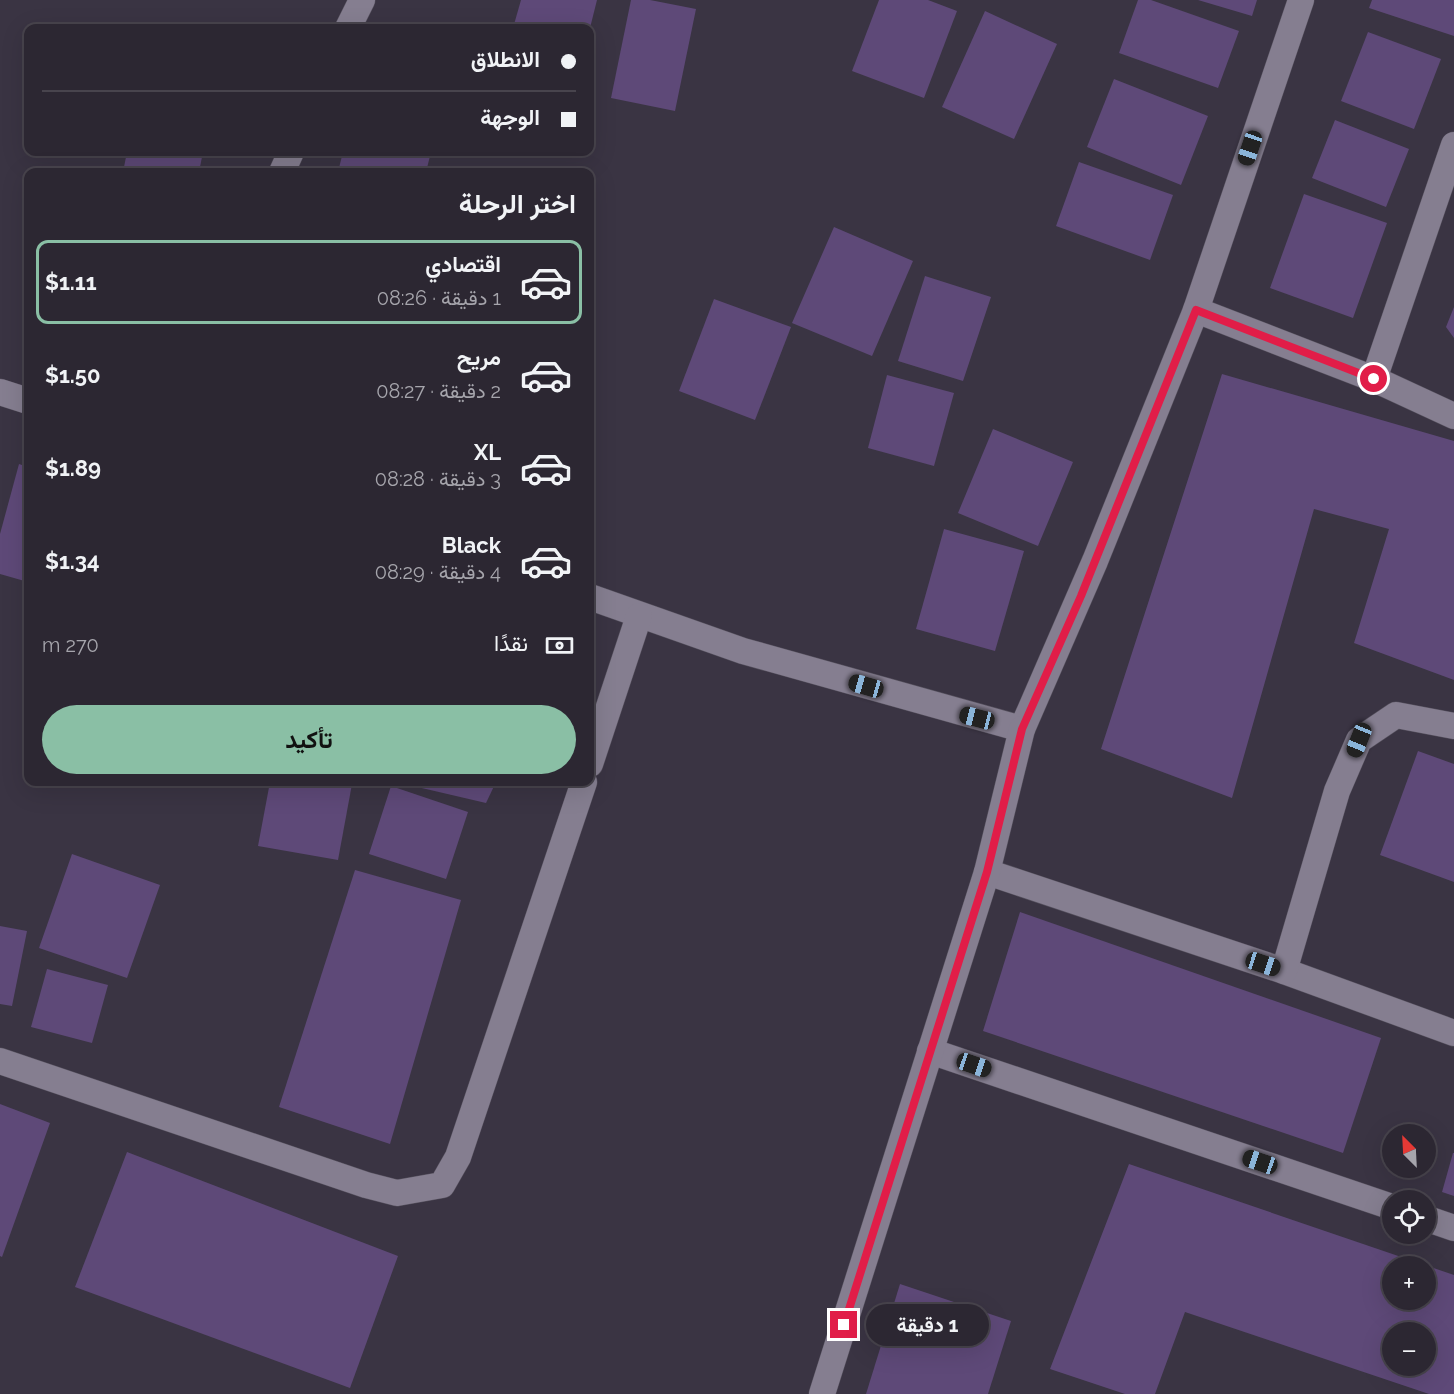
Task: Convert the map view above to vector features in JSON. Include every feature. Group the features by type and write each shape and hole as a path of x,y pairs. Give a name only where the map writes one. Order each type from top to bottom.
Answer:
{"street":[{"path":"350,24 362,0"},
{"path":"822,1394 987,872 1022,729 1091,571 1196,310 1301,0"},
{"path":"1374,379 1454,145"},
{"path":"1196,310 1374,379 1454,416"},
{"path":"0,392 24,400"},
{"path":"594,599 743,651 1022,729"},
{"path":"594,753 639,616"},
{"path":"1284,971 1337,791 1359,740 1396,715 1454,726"},
{"path":"0,1061 366,1185 397,1193 442,1185 458,1157 583,786"},
{"path":"987,872 1284,971 1454,1033"},
{"path":"930,1051 1382,1204"},
{"path":"1436,1222 1454,1228"}],"building":[{"path":"521,0 597,0 591,24 514,24"},
{"path":"631,0 650,0 696,9 675,111 611,98"},
{"path":"879,0 928,0 957,11 924,98 852,71"},
{"path":"1138,0 1151,0 1239,31 1218,88 1119,53"},
{"path":"1198,0 1257,0 1252,16"},
{"path":"1372,0 1454,0 1454,36 1369,8"},
{"path":"985,11 1057,44 1014,139 942,107"},
{"path":"1368,32 1441,59 1414,129 1341,101"},
{"path":"1114,79 1208,116 1181,185 1087,147"},
{"path":"1335,120 1409,149 1386,207 1312,178"},
{"path":"126,156 202,156 200,168 124,168"},
{"path":"342,156 430,156 427,168 339,168"},
{"path":"1079,162 1173,195 1150,260 1056,226"},
{"path":"1304,194 1387,223 1353,318 1270,288"},
{"path":"834,227 913,261 872,356 792,323"},
{"path":"925,276 991,297 963,381 898,361"},
{"path":"714,299 791,327 755,420 679,391"},
{"path":"1454,307 1454,338 1446,327"},
{"path":"1222,374 1454,441 1454,680 1354,643 1389,529 1314,509 1232,798 1101,749"},
{"path":"887,375 954,393 934,466 868,448"},
{"path":"993,429 1073,462 1038,546 958,513"},
{"path":"19,464 24,466 24,581 0,574 0,534"},
{"path":"944,529 1024,551 995,651 916,629"},
{"path":"1418,751 1454,764 1454,882 1380,855"},
{"path":"269,786 352,786 338,860 258,846"},
{"path":"391,786 468,812 446,879 369,854"},
{"path":"413,786 494,786 486,803"},
{"path":"72,854 160,885 127,978 39,948"},
{"path":"355,870 461,900 390,1144 279,1107"},
{"path":"1020,912 1381,1038 1343,1153 983,1031"},
{"path":"0,926 27,931 12,1006 0,1004"},
{"path":"47,969 108,985 92,1043 31,1027"},
{"path":"0,1104 50,1123 2,1257 0,1256"},
{"path":"127,1152 398,1256 350,1388 75,1287"},
{"path":"1454,1153 1454,1196 1442,1192"},
{"path":"1129,1164 1398,1256 1382,1256 1382,1310 1436,1310 1436,1269 1454,1275 1454,1394 1429,1394 1185,1312 1155,1394 1125,1394 1050,1369"},
{"path":"900,1284 1011,1321 988,1394 866,1394"}],"route":[{"path":"844,1325 987,872 1022,729 1081,596 1196,310 1374,379"}]}
